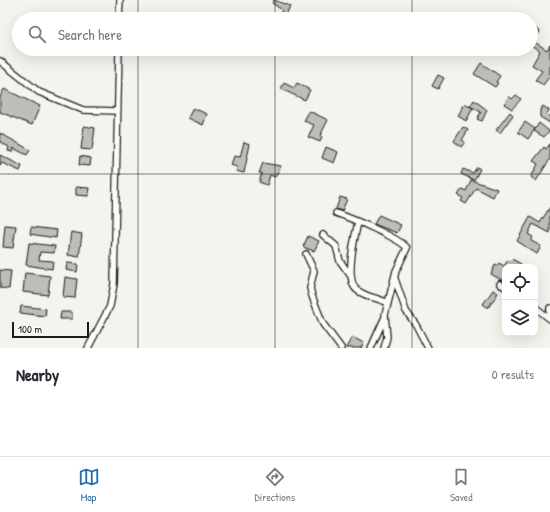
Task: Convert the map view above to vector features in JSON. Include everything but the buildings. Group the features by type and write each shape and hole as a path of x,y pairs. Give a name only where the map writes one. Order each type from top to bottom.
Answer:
{"street":[{"path":"119,12 120,0"},
{"path":"88,348 110,306 114,284 118,56"},
{"path":"0,61 39,92 83,110 117,111"},
{"path":"336,213 393,239 403,242 407,248 396,271 385,315 371,348"},
{"path":"350,275 352,244 358,222"},
{"path":"323,235 336,246 340,260 350,275 356,290 388,303"},
{"path":"306,254 314,271 310,288 312,296 324,324 341,348"},
{"path":"395,279 406,311 416,325 428,348"},
{"path":"550,308 550,314"},
{"path":"538,309 550,319"},
{"path":"384,348 387,337 385,315"}]}
